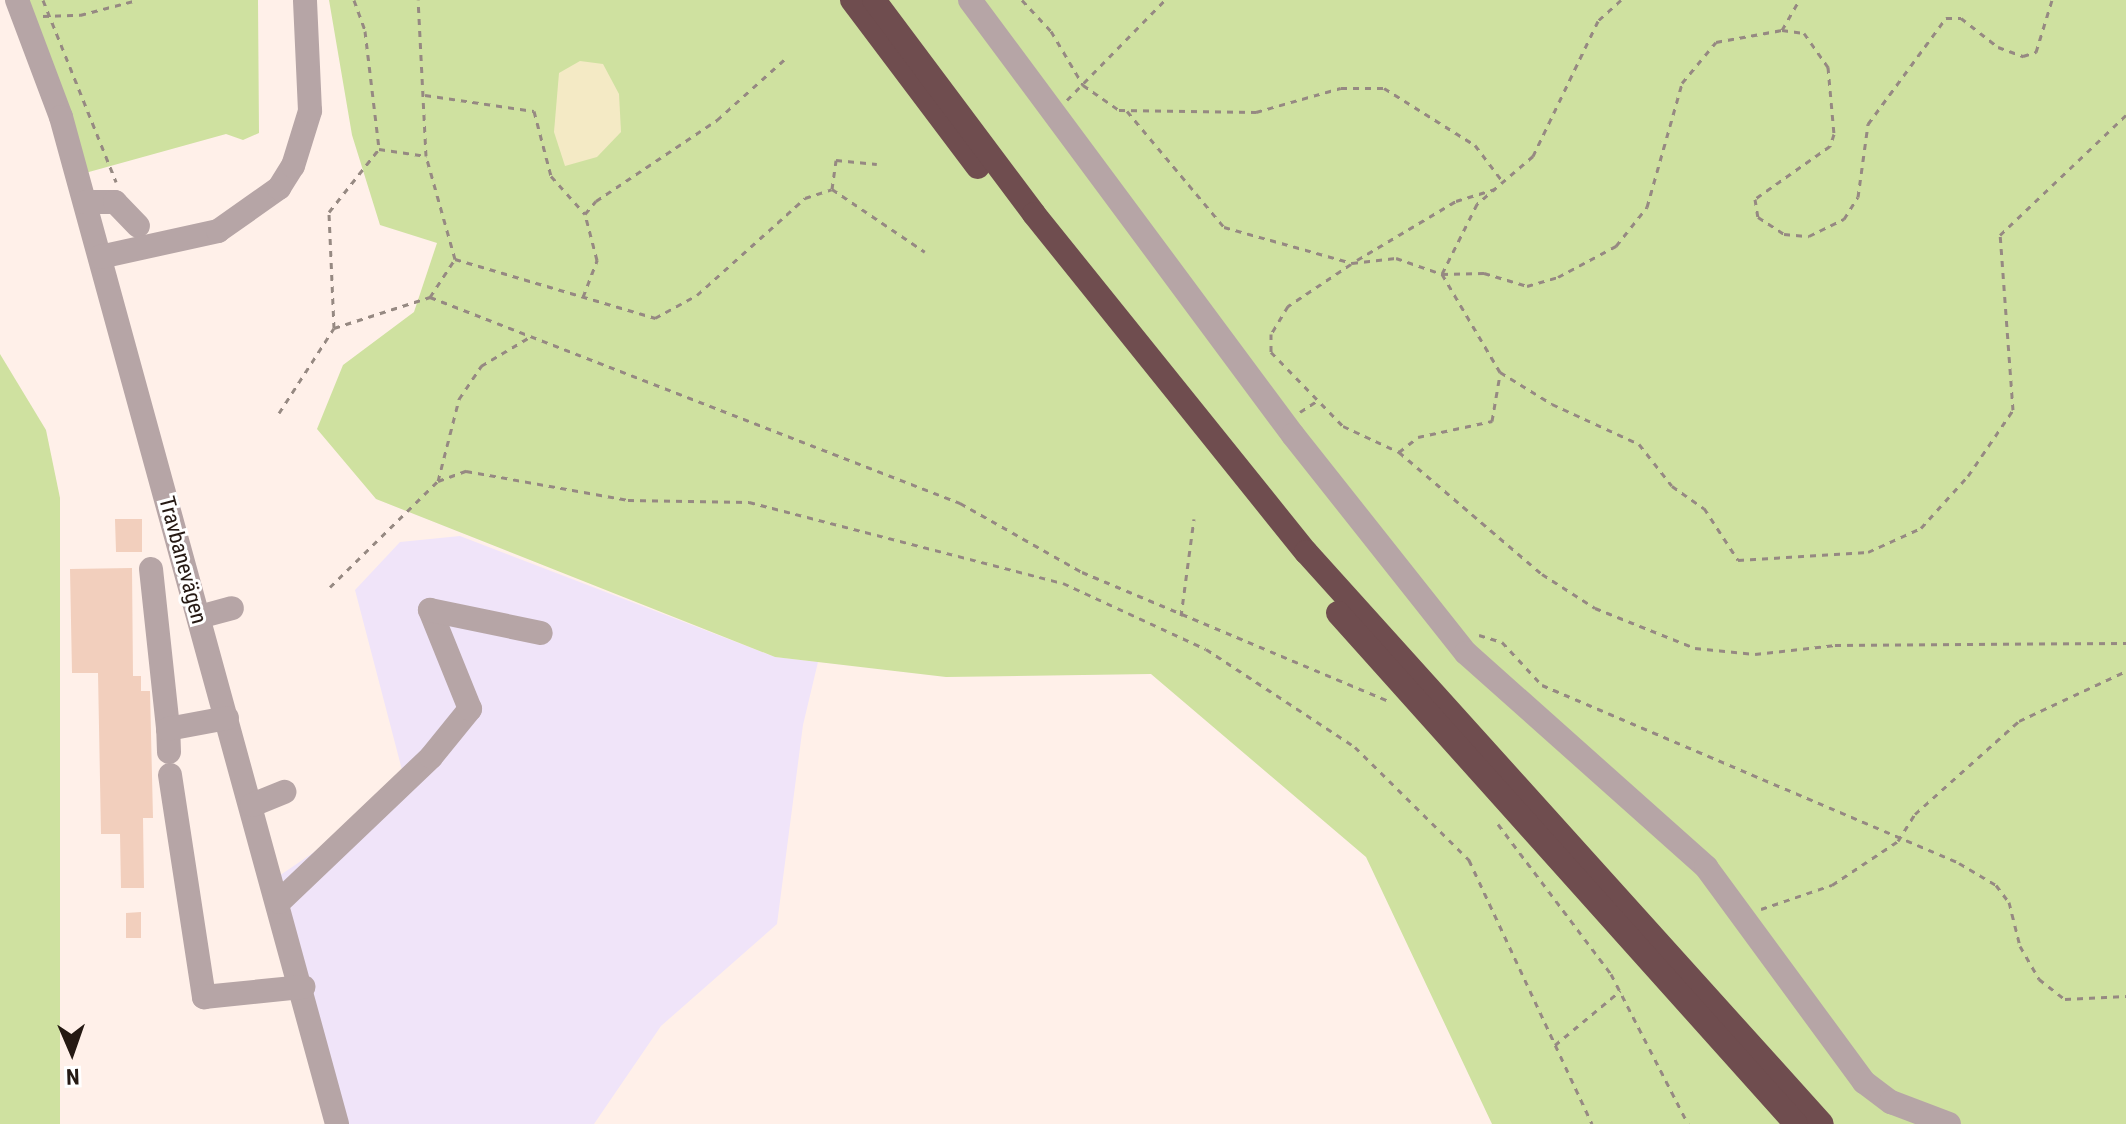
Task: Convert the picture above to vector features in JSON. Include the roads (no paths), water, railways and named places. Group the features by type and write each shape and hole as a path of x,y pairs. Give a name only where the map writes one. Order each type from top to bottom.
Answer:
{"highway":[{"path":"852,0 1107,333 1294,562 1527,830 1796,1124"},
{"path":"874,0 1043,226 1306,552 1822,1124"}],"street":[{"path":"100,257 218,231 279,188 293,166 310,111 305,0"},
{"path":"970,0 1293,435 1450,633 1518,703 1695,857 1864,1082 1891,1102 1949,1124"},
{"name":"Travbanevägen","path":"20,7 85,202 303,987 337,1124"},
{"path":"85,202 115,202 138,226"},
{"path":"151,569 169,752 204,997 303,987"},
{"path":"199,617 232,608"},
{"path":"279,902 431,757 470,709 430,610 541,633"},
{"path":"169,752 227,718"},
{"path":"252,805 285,792"}]}
